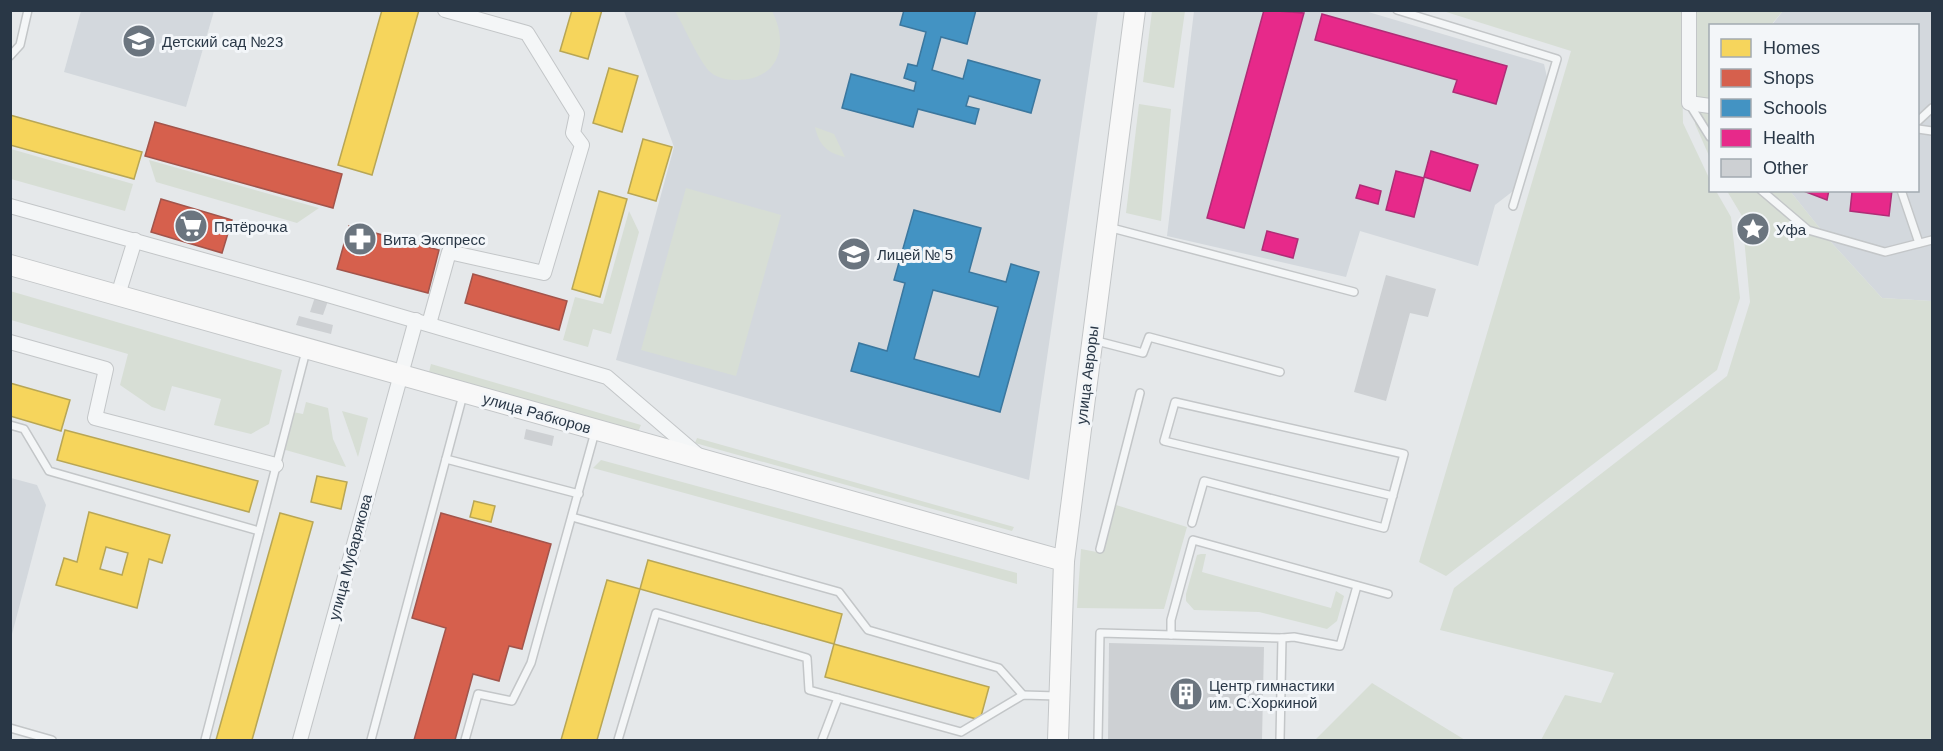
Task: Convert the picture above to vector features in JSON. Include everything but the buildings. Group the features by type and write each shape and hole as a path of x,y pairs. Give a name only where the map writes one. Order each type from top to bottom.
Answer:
{"street":[{"name":"улица Мубарякова","path":"300,741 399,374 449,252 544,273 582,146 573,133 577,114 546,59 527,33 445,10"},
{"name":"улица Авроры","path":"1058,741 1064,561 1135,10"},
{"path":"1689,10 1689,103 1709,106"},
{"path":"10,206 422,322 607,377 705,461"},
{"path":"118,295 135,240"},
{"name":"улица Рабкоров","path":"10,265 1064,561"},
{"path":"10,342 106,369 95,418 276,465"}],"lane":[{"path":"10,56 20,45 28,10"},
{"path":"1397,10 1557,59 1514,206"},
{"path":"1689,103 1709,135"},
{"path":"1919,119 1932,108"},
{"path":"1763,192 1808,230 1885,252 1932,240"},
{"path":"1902,192 1919,243"},
{"path":"1106,227 1354,292"},
{"path":"1091,340 1143,353 1149,337 1281,372"},
{"path":"205,741 307,348"},
{"path":"371,741 464,393"},
{"path":"1100,549 1140,393"},
{"path":"1192,523 1204,481 1384,528 1393,496 1404,454 1175,402 1164,441 1393,496"},
{"path":"10,425 24,429 49,471 259,531"},
{"path":"465,741 478,694 512,701 531,663 596,430"},
{"path":"446,459 579,494"},
{"path":"572,517 840,592 868,630 999,668 1023,695"},
{"path":"1171,635 1172,621 1193,540 1388,594"},
{"path":"1098,741 1100,633 1294,637 1340,646 1357,586"},
{"path":"618,741 656,613 807,658 809,690 961,732 1023,695 1059,696"},
{"path":"1280,741 1282,638"},
{"path":"822,741 838,698"},
{"path":"10,728 52,741"},
{"path":"961,732 961,741"}],"shaded area":[{"name":"Детский сад №23","path":"81,11 214,11 186,107 64,72"},
{"name":"Лицей № 5","path":"624,11 1098,11 1029,480 616,360 674,147"},
{"path":"675,11 772,11 780,37 780,48 776,59 761,75 750,79 732,80 717,76 705,65"},
{"path":"1152,11 1185,11 1174,88 1143,82"},
{"path":"1194,11 1365,11 1544,64 1548,82 1517,188 1495,205 1478,266 1360,231 1346,277 1167,236"},
{"path":"1443,11 1681,11 1683,123 1709,178 1709,192 1717,192 1731,217 1740,298 1717,370 1446,576 1419,562 1571,51"},
{"path":"1696,11 1783,11 1772,24 1709,24 1709,100 1697,99"},
{"path":"1783,11 1932,11 1932,301 1882,298 1830,241 1791,192 1919,192 1919,24 1773,24"},
{"path":"1139,104 1171,109 1161,221 1126,213"},
{"path":"1696,106 1709,109 1709,156 1695,124"},
{"path":"815,127 834,134 845,157 825,147"},
{"path":"11,149 133,184 125,211 11,179"},
{"path":"149,160 319,208 297,223 156,182"},
{"path":"686,188 781,215 736,376 641,350"},
{"path":"1728,192 1791,192 1830,241 1882,298 1932,301 1932,740 1541,740 1565,695 1601,703 1614,673 1440,630 1454,588 1727,376 1750,302 1742,216"},
{"path":"629,211 639,232 611,334 593,329 588,347 563,340 575,297 603,304"},
{"path":"10,291 282,370 269,424 251,434 214,425 221,399 172,386 165,411 152,407 120,385 128,354 11,320"},
{"path":"431,364 641,425 638,432 429,372"},
{"path":"306,402 328,408 333,439 346,467 282,449 293,412 303,414"},
{"path":"342,411 368,418 358,457"},
{"path":"697,438 1014,527 1012,531 695,443"},
{"path":"601,460 1017,573 1017,584 593,468"},
{"path":"11,478 37,485 46,505 11,638"},
{"path":"1116,505 1187,527 1164,609 1077,608 1081,549 1102,553"},
{"path":"1206,554 1202,572 1331,608 1336,591 1344,596 1337,621 1327,629 1259,612 1194,610 1186,601 1186,594 1197,555"},
{"path":"1372,683 1465,740 1315,740"}],"place":[{"name":"Детский сад №23","path":"139,41"},
{"name":"Пятёрочка","path":"191,226"},
{"name":"Уфа","path":"1753,229"},
{"name":"Вита Экспресс","path":"360,239"},
{"name":"Лицей № 5","path":"854,254"},
{"name":"Центр гимнастики им. С.Хоркиной","path":"1186,694"}]}
